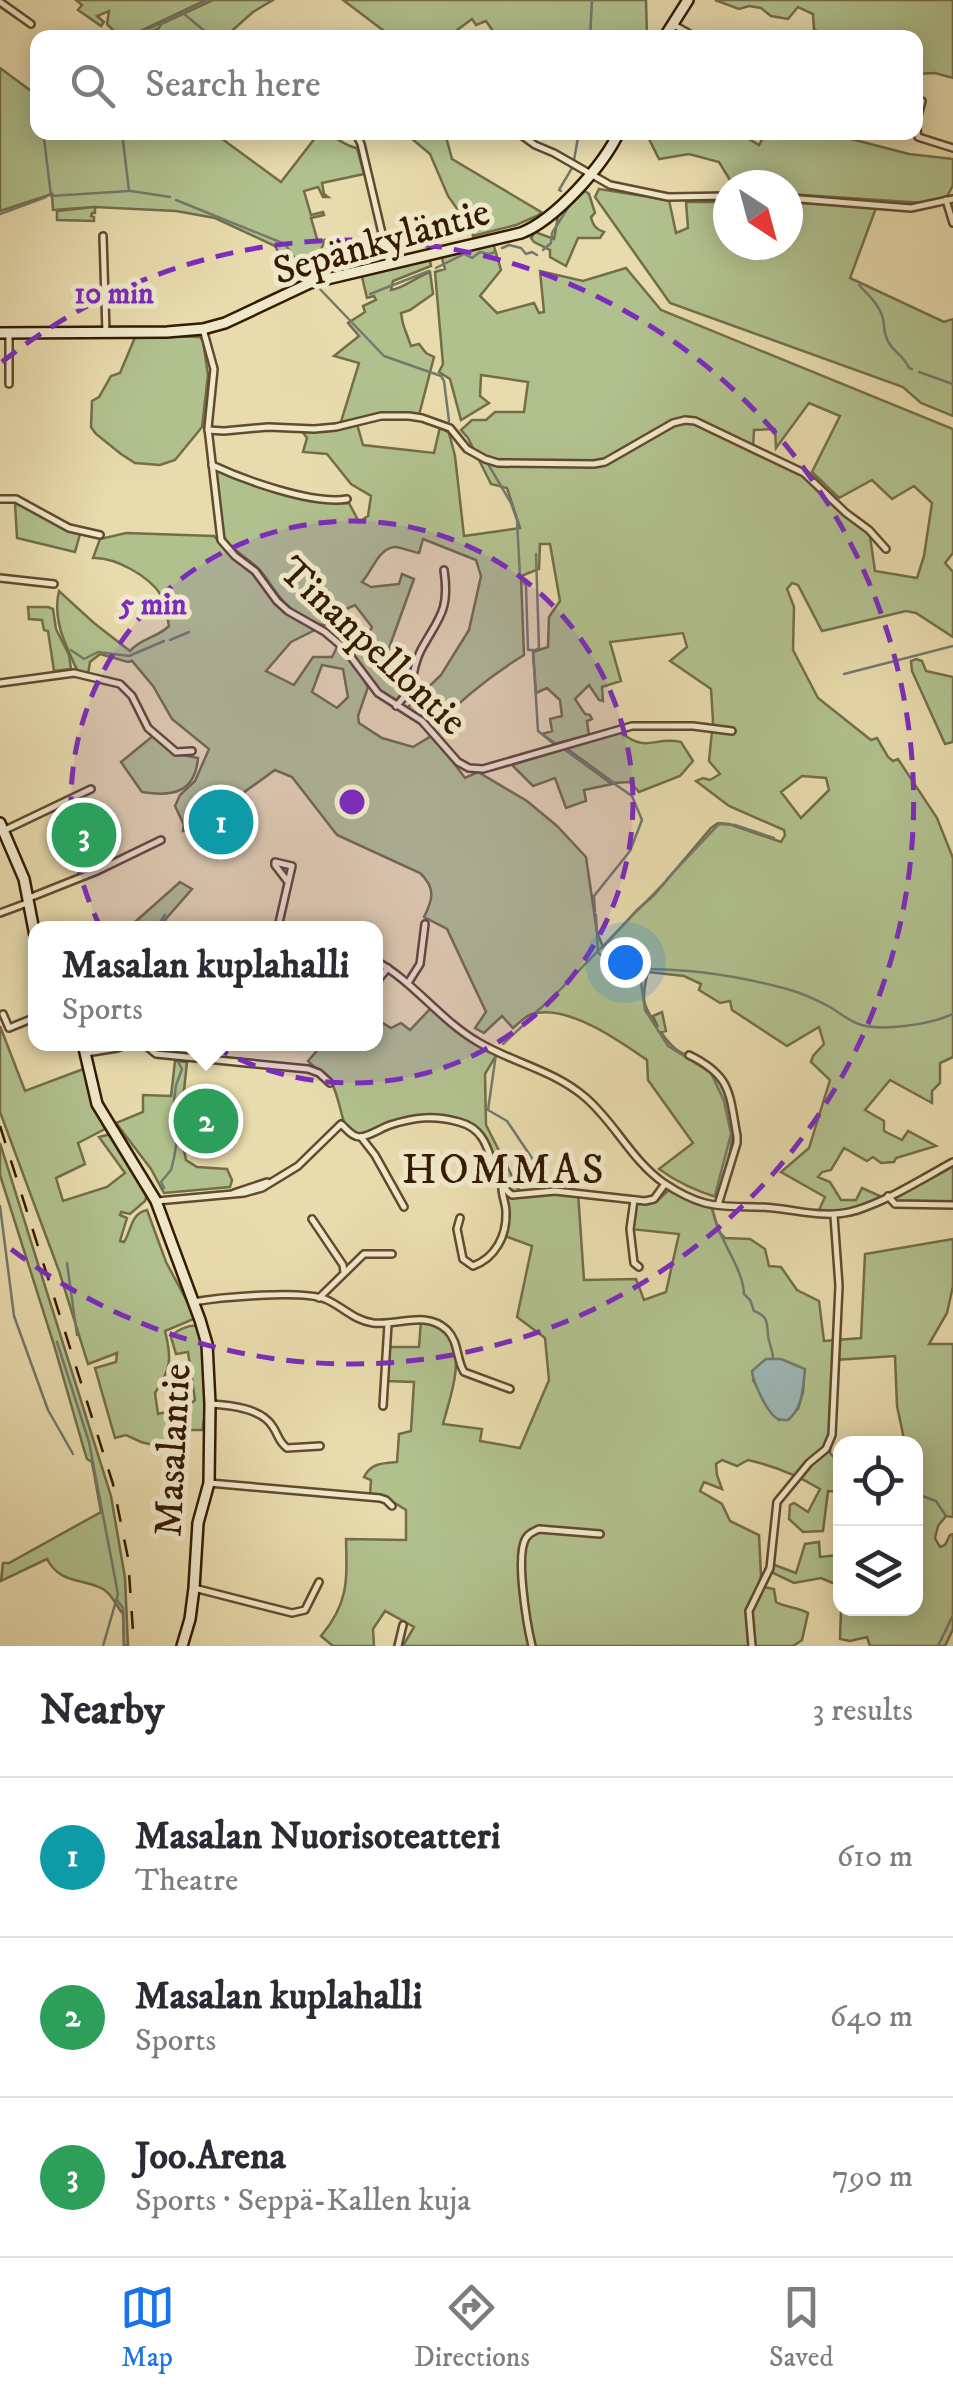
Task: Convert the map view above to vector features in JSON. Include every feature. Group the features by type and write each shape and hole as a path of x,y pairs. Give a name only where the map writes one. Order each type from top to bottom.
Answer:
{"street":[{"path":"670,30 688,0"},
{"path":"0,2 31,24"},
{"path":"674,24 684,30"},
{"path":"923,139 953,148"},
{"path":"359,140 390,264"},
{"path":"531,140 610,185 646,194 713,196"},
{"name":"Sepänkyläntie","path":"4,333 183,332 225,322 304,285 529,230 554,213 590,175 614,140"},
{"path":"803,199 911,208 950,200 953,223"},
{"path":"102,236 106,332"},
{"path":"203,328 214,370 207,417 212,465 307,497 347,499"},
{"path":"4,333 9,384"},
{"path":"208,430 314,429 380,416 409,416 450,428 467,449 498,463 594,464 605,462 673,423 695,421 804,472 886,548"},
{"name":"Tinanpellontie","path":"212,465 222,540 235,556 255,572 288,611 346,649 371,686 422,722 458,762 475,770 632,726 693,726 732,731"},
{"path":"0,499 16,499 68,528 100,535"},
{"path":"396,706 410,691 420,652 441,620 447,588 444,570"},
{"path":"0,578 54,584"},
{"path":"0,683 74,673 120,684 132,696 148,728 162,741 176,752 192,750"},
{"path":"33,921 21,870 2,827 91,789"},
{"path":"0,913 161,840"},
{"path":"279,921 288,882"},
{"path":"408,983 420,964 425,924"},
{"path":"383,965 478,1042 545,1070 577,1090 601,1112 653,1174 694,1199 709,1204 834,1215 867,1206 953,1162"},
{"path":"383,974 388,968"},
{"path":"3,1014 9,1028 28,1021"},
{"name":"Masalantie","path":"86,1051 97,1104 156,1201 204,1332 208,1356 208,1482 198,1522 190,1619 182,1646"},
{"path":"152,1051 308,1069 330,1083"},
{"path":"689,1055 719,1073 728,1093 737,1136 718,1205"},
{"path":"362,1137 392,1124 428,1116 474,1127 484,1139 502,1184 506,1212 496,1250 486,1261 473,1266 463,1259 457,1229 460,1218"},
{"path":"156,1201 254,1191 310,1155 341,1124 362,1137 376,1155 404,1207"},
{"path":"502,1184 512,1195 555,1191 634,1200 654,1199 666,1184"},
{"path":"888,1196 895,1204 953,1206"},
{"path":"634,1200 630,1229 634,1263 639,1267"},
{"path":"752,1646 749,1611 770,1568 776,1502 826,1449 832,1436 838,1286 834,1215"},
{"path":"312,1219 344,1272"},
{"path":"319,1298 364,1254 392,1254"},
{"path":"193,1302 265,1296 319,1298 356,1319 388,1324 430,1320 454,1340 461,1368 468,1375 510,1390"},
{"path":"383,1406 388,1324"},
{"path":"210,1404 255,1412 273,1427 287,1448 320,1446"},
{"path":"208,1482 380,1498 392,1506"},
{"path":"532,1646 522,1564 525,1540 540,1529 600,1534"},
{"path":"194,1588 292,1614 305,1610 319,1582"},
{"path":"398,1646 402,1625"}],"green space":[{"path":"76,0 206,0 143,30 113,30 107,24 109,11 97,16 104,22 101,26 78,10 82,5"},
{"path":"213,0 273,0 233,30 155,30"},
{"path":"343,0 646,0 647,30 492,30 486,21 476,25 472,19 457,30 383,30"},
{"path":"715,0 953,0 953,78 923,74 923,30 816,30 813,14 798,7 788,19 771,16 761,8 739,9"},
{"path":"0,68 30,90 30,140 224,140 281,182 314,140 338,140 357,148 364,174 322,183 328,197 323,197 318,187 304,191 311,215 324,215 311,218 318,242 325,240 320,252 335,261 344,250 347,262 364,257 363,247 367,259 293,279 275,246 215,218 176,211 95,207 91,216 94,221 57,220 57,211 94,207 53,210 52,194 0,211"},
{"path":"413,140 447,140 452,159 541,212 516,225 473,236 448,196 430,154"},
{"path":"650,140 751,140 759,145 762,140 855,140 909,154 953,159 953,185 946,199 925,203 803,195 803,170 724,170 719,162 689,154 659,159"},
{"path":"599,189 669,200 676,233 688,228 686,202 713,202 713,260 803,260 803,203 876,208 850,278 944,322 953,319 953,416 921,403 903,387 670,303 595,197"},
{"path":"585,191 595,213 591,217 593,223 604,232 600,238 578,238 566,266 531,238 535,232 554,239 558,216"},
{"path":"493,243 501,270 480,296 497,313 534,303 539,313 544,312 540,271 583,281 626,268 661,310 953,429 953,553 945,563 953,572 953,637 916,613 906,611 822,631 798,585 792,583 787,589 794,607 793,650 818,698 871,740 877,738 893,761 898,759 937,818 953,858 953,1057 940,1063 940,1083 932,1091 932,1103 890,1080 865,1110 884,1121 884,1131 902,1140 908,1131 936,1146 881,1163 873,1157 867,1161 844,1148 831,1170 818,1177 830,1182 841,1200 856,1200 862,1188 882,1197 843,1213 886,1199 953,1162 953,1204 919,1206 895,1204 891,1200 858,1214 836,1218 835,1213 819,1210 825,1197 781,1172 809,1148 830,1080 811,1062 824,1044 819,1027 787,1046 732,1010 730,1001 720,1003 699,990 701,984 684,976 648,972 644,1001 649,1013 658,1027 653,1016 662,1012 666,1031 661,1032 667,1040 715,1074 731,1118 731,1144 719,1198 673,1178 659,1169 693,1143 648,1080 647,1060 593,1026 561,1014 532,1014 513,1028 502,1016 484,1033 475,1028 486,1012 447,929 424,917 431,894 425,878 337,835 292,777 275,770 243,793 242,814 237,811 183,831 175,806 195,781 209,749 172,719 153,686 132,661 100,654 90,662 88,674 78,672 59,623 59,591 130,651 169,626 163,598 156,588 121,564 93,558 100,539 126,533 214,536 253,574 274,603 315,630 291,642 266,671 294,685 313,657 332,657 337,647 353,662 368,687 359,723 382,738 413,747 433,735 465,778 478,772 527,801 586,857 597,932 603,947 718,823 781,842 784,830 729,806 696,781 720,774 709,761 711,689 670,661 687,647 683,633 610,642 621,681 602,687 603,701 589,685 575,699 592,719 587,721 589,735 554,744 542,734 552,731 550,719 562,716 560,700 547,688 536,693 533,652 548,647 549,617 560,601 550,544 540,544 539,569 521,576 524,655 476,689 433,729 407,708 441,675 469,630 481,576 476,560 423,539 419,553 395,547 384,551 362,582 371,587 399,584 402,574 414,579 389,648 396,667 412,674 408,689 396,703 377,688 331,634 336,628 346,638 366,638 372,627 355,605 339,612 333,625 303,617 224,537 215,471 218,469 299,498 349,503 359,522 368,516 371,496 351,484 327,454 303,452 307,438 302,431 357,424 363,445 434,453 440,427 449,433 455,456 464,536 520,528 507,488 491,484 461,430 472,420 486,420 495,412 524,412 528,382 481,375 480,396 489,403 461,420 450,379 439,372 443,364 435,272 445,269 441,255","holes":["809,403 840,416 812,472 839,498 872,480 892,499 914,486 932,503 917,578 875,571 869,530 804,472 753,447 754,430 775,429 776,448","322,665 343,669 348,697 337,708 312,692","802,776 826,778 829,790 801,818 781,792"]},
{"path":"429,256 431,266 393,281 391,290 430,272 433,294 401,313 411,346 419,344 434,357 419,415 372,415 340,425 359,363 334,356 359,336 348,323 365,312 363,306 376,300 374,296 367,298 361,273"},
{"path":"136,335 200,337 203,341 208,375 202,427 175,460 160,465 135,463 91,427 92,401 99,397 111,376 120,373"},
{"path":"15,503 80,534 75,552 17,538"},
{"path":"28,607 53,609 71,669 54,671 48,631 44,630 42,620 29,619"},
{"path":"911,661 922,661 926,671 953,677 953,742 945,744 912,671"},
{"path":"620,732 637,742 681,742 693,761 680,776 639,792 630,782 614,783 566,748"},
{"path":"153,736 173,753 198,758 192,779 180,790 163,794 142,792 121,762"},
{"path":"564,749 612,784 584,790 586,801 566,808 555,778 533,786 512,765"},
{"path":"180,882 192,889 164,921 136,921"},
{"path":"431,1008 466,1037 497,1054 485,1074 486,1125 521,1194 578,1193 584,1280 636,1279 644,1300 666,1292 679,1234 630,1229 634,1200 656,1202 669,1190 712,1208 719,1232 725,1238 750,1239 765,1249 769,1266 781,1267 797,1290 819,1301 824,1341 861,1338 865,1254 953,1239 953,1286 947,1313 929,1344 953,1344 953,1517 946,1516 935,1538 940,1547 953,1534 953,1629 945,1646 870,1646 867,1637 840,1639 841,1616 923,1616 923,1436 903,1436 897,1406 895,1356 835,1360 830,1453 833,1491 828,1491 823,1531 803,1532 789,1519 790,1505 794,1503 808,1512 820,1489 767,1465 748,1460 737,1466 722,1460 716,1464 722,1489 704,1482 700,1491 722,1504 730,1521 759,1535 758,1586 774,1589 776,1602 808,1613 802,1640 793,1646 403,1646 414,1627 385,1611 373,1629 374,1646 333,1646 321,1636 341,1602 346,1539 406,1540 406,1510 388,1499 370,1495 371,1480 364,1477 374,1466 397,1462 399,1434 411,1431 414,1382 386,1381 390,1347 419,1347 421,1321 438,1326 449,1336 456,1363 443,1424 482,1429 480,1441 520,1448 549,1380 545,1338 517,1317 532,1246 502,1235 507,1212 502,1185 484,1139 474,1127 428,1116 392,1124 361,1137 346,1128 328,1077 308,1061 317,1051 383,1051 383,1023 391,1028 401,1023 410,1030","holes":["766,1359 804,1375 798,1409 779,1420 753,1380"]},
{"path":"0,1026 25,1091 86,1068 94,1105 105,1129 78,1143 85,1164 56,1178 63,1201 107,1187 125,1173 99,1137 111,1134 147,1195 130,1214 121,1212 127,1218 120,1241 124,1242 137,1215 147,1210 166,1262 196,1318 165,1331 169,1364 155,1393 158,1414 188,1406 195,1400 188,1352 176,1354 171,1337 184,1328 199,1326 207,1387 203,1430 185,1430 165,1448 126,1435 115,1438 95,1368 116,1362 117,1353 88,1364 59,1271 0,1112"},
{"path":"175,1061 187,1062 180,1129 186,1160 197,1167 227,1169 232,1180 230,1187 164,1193 116,1123 143,1112 143,1095 171,1096"},
{"path":"0,1143 111,1496 125,1578 128,1646 124,1646 123,1614 109,1594 65,1577 47,1559 1,1581 3,1563 101,1512 92,1462 87,1459 0,1175"},
{"path":"819,1542 820,1557 833,1556 833,1583 821,1578 794,1583 771,1572 772,1564 796,1573 805,1544"}],"water":[{"path":"766,1359 781,1359 805,1369 799,1403 788,1420 774,1416 755,1383 752,1371"}],"waterway":[{"path":"147,30 209,0"},
{"path":"590,30 592,0"},
{"path":"183,13 203,30"},
{"path":"44,140 51,196"},
{"path":"51,196 129,191 123,140"},
{"path":"574,160 578,140"},
{"path":"561,191 572,168"},
{"path":"131,191 170,197"},
{"path":"0,214 46,197"},
{"path":"176,200 285,244 304,272"},
{"path":"543,250 551,243 552,233 571,203"},
{"path":"502,248 509,245 537,255"},
{"path":"436,268 464,254 472,258 480,252 495,252"},
{"path":"370,294 429,271"},
{"path":"859,285 879,309 889,343 912,369"},
{"path":"317,286 384,356 441,376 449,421"},
{"path":"919,372 953,384"},
{"path":"488,464 517,520 520,577 526,586 528,650 533,650 538,731 556,744"},
{"path":"535,650 539,648 536,554"},
{"path":"170,640 189,632"},
{"path":"71,650 84,659 98,652 129,656 164,641"},
{"path":"844,674 953,646"},
{"path":"564,749 632,796 642,820 630,851 594,896 595,912"},
{"path":"667,879 719,824 774,838"},
{"path":"636,912 665,882"},
{"path":"556,994 634,914"},
{"path":"161,921 165,915"},
{"path":"596,915 598,952 613,970 679,970 766,984 809,997 866,1026 905,1026 953,1014"},
{"path":"639,968 645,1010 668,1046 711,1073 724,1101 731,1134 715,1195"},
{"path":"534,1014 553,997"},
{"path":"503,1044 531,1018"},
{"path":"496,1054 488,1110 507,1121 550,1185"},
{"path":"164,1188 161,1182 171,1170 179,1127 174,1101 182,1069 177,1060"},
{"path":"914,1188 949,1169"},
{"path":"894,1199 910,1190"},
{"path":"0,1206 14,1316 48,1410 73,1454"},
{"path":"712,1208 744,1294 754,1311 766,1320 773,1359"},
{"path":"67,1263 77,1335"},
{"path":"57,1342 89,1442 118,1594 103,1646"},
{"path":"923,1496 936,1501 946,1516"},
{"path":"117,1600 123,1608 124,1646"},
{"path":"938,1646 953,1615"}],"railway":[{"path":"0,1126 113,1484 128,1558 134,1646"}],"place":[{"name":"Masalan Nuorisoteatteri","path":"221,822"},
{"name":"Joo.Arena","path":"84,835"},
{"name":"Masalan kuplahalli","path":"206,1121"}],"district":[{"name":"HOMMAS","path":"504,1168"}]}
